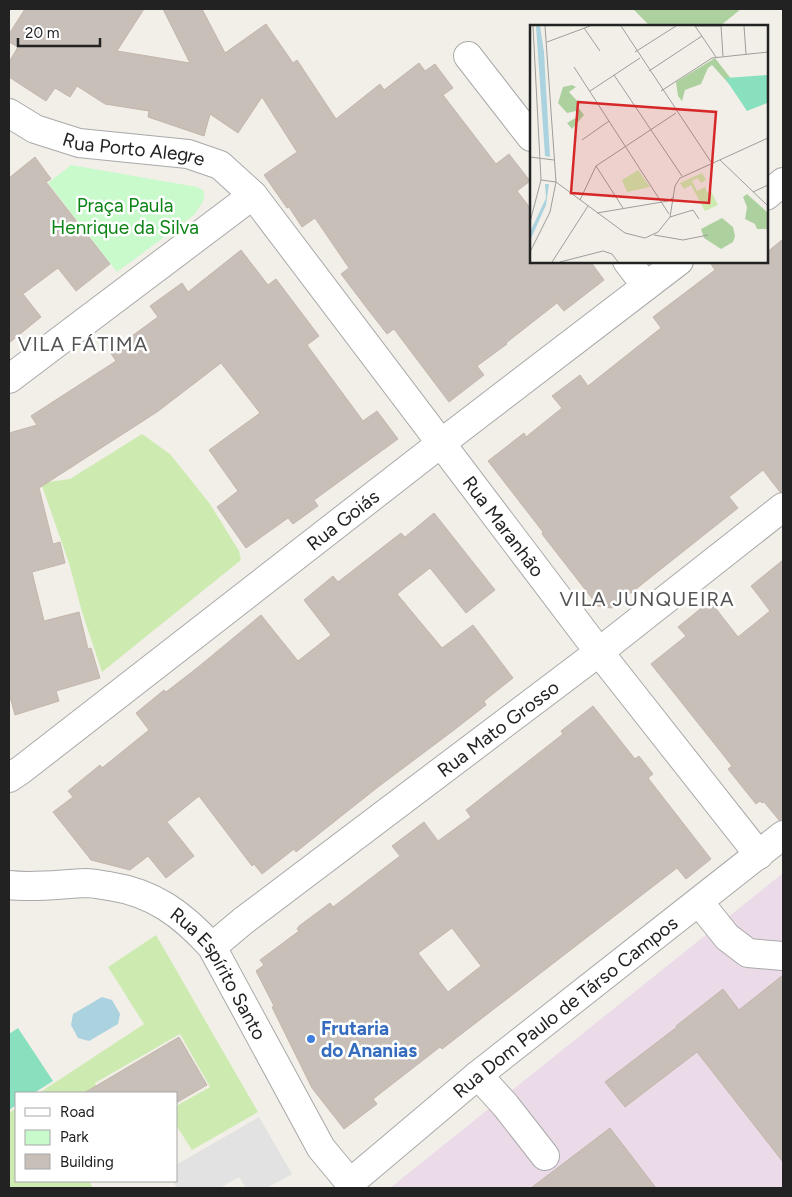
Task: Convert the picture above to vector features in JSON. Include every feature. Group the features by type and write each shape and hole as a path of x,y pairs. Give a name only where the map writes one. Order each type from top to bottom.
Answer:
{"street":[{"path":"468,56 530,136"},
{"name":"Rua Porto Alegre","path":"9,113 35,129 79,143 188,154 220,165 253,195"},
{"path":"767,195 783,182"},
{"path":"9,379 253,195"},
{"name":"Rua Maranhão","path":"253,195 599,652 759,855"},
{"path":"628,262 646,286"},
{"name":"Rua Goiás","path":"9,778 678,262"},
{"name":"Rua Mato Grosso","path":"212,947 242,921 599,652 783,507"},
{"name":"Rua Dom Paulo de Társo Campos","path":"351,1186 478,1075 783,835"},
{"name":"Rua Espírito Santo","path":"15,880 88,883 126,888 152,898 173,910 194,927 212,947 321,1148 351,1186"},
{"path":"699,902 727,937 748,953 783,956"},
{"path":"478,1075 506,1106 545,1156"}],"shaded area":[{"path":"783,873 783,1188 390,1188"},
{"path":"259,1117 292,1174 267,1188 246,1188 239,1177 220,1188 177,1188 174,1182 178,1182 178,1164"}],"green space":[{"path":"633,9 741,9 721,25 649,25"},
{"name":"Praça Paula Henrique da Silva","path":"71,165 197,187 204,191 204,200 194,215 117,272 48,183"},
{"path":"142,434 170,454 210,504 239,551 241,560 102,672 82,612 69,563 41,483 70,479"},
{"path":"156,935 258,1112 192,1150 178,1128 178,1105 210,1087 180,1034 95,1083 100,1092 41,1092 144,1024 108,967"},
{"path":"18,1028 53,1081 36,1092 15,1092 15,1106 9,1110 9,1034"},
{"path":"15,1109 15,1182 90,1182 93,1188 9,1188 9,1113"}],"water":[{"path":"102,997 112,1000 120,1014 118,1024 89,1041 78,1038 71,1025 73,1014"}],"building":[{"path":"25,9 144,9 117,51 190,63 163,9 202,9 225,53 266,24 293,63 297,60 336,119 380,84 384,90 419,63 425,71 435,64 453,88 443,95 496,164 509,154 530,181 517,191 530,208 530,262 591,262 604,280 564,311 557,303 506,343 477,366 484,375 449,402 394,329 387,334 341,274 349,268 315,218 302,227 264,175 297,152 262,97 238,133 210,114 204,136 148,117 149,111 105,104 77,86 70,97 55,88 46,101 9,77 9,62 18,47 9,42 9,34"},
{"path":"35,157 51,179 46,182 110,264 76,291 58,268 23,294 41,317 9,343 9,178"},
{"path":"783,239 783,492 780,492 763,470 729,497 738,508 612,608 598,606 488,461 524,433 526,437 562,408 552,396 580,375 588,386 661,328 653,317 715,270 710,262 767,262 767,252"},
{"path":"241,250 268,285 276,279 319,336 307,345 363,421 377,411 398,439 314,500 318,506 293,524 288,518 246,548 217,507 238,491 209,450 260,413 221,363 157,412 39,488 53,544 60,542 65,563 32,572 44,621 79,612 88,649 91,648 100,678 56,691 59,701 15,715 9,693 9,433 37,425 31,416 116,361 110,352 158,317 150,306 182,283 188,292"},
{"path":"434,513 495,590 466,613 430,568 397,594 442,648 473,625 513,678 484,701 486,705 454,730 296,852 294,849 262,874 254,864 252,866 199,796 167,822 194,856 166,878 148,856 130,870 91,860 53,812 73,797 68,791 100,765 102,768 149,730 136,713 164,690 166,692 197,668 261,615 298,661 331,635 304,600 333,576 338,582 401,533 405,537"},
{"path":"783,560 783,820 779,820 764,802 760,801 756,804 728,769 732,766 651,664 686,636 678,627 710,601 738,637 770,611 751,586"},
{"path":"593,706 635,759 639,756 653,774 648,778 711,859 686,879 677,868 442,1049 440,1047 373,1099 377,1104 344,1129 312,1088 256,971 264,965 260,960 299,931 297,929 299,926 330,903 333,907 400,856 392,846 424,822 438,841 471,817 466,810 563,734 561,731","holes":["452,928 481,966 448,992 418,953"]},
{"path":"783,975 783,1162 697,1052 625,1107 605,1082 723,989 739,1010"},
{"path":"179,1037 207,1085 178,1102 178,1092 86,1092"},
{"path":"610,1128 656,1188 531,1188"}],"place":[{"name":"Frutaria do Ananias","path":"311,1039"}],"district":[{"name":"VILA FÁTIMA","path":"83,344"},
{"name":"VILA JUNQUEIRA","path":"647,599"}]}
